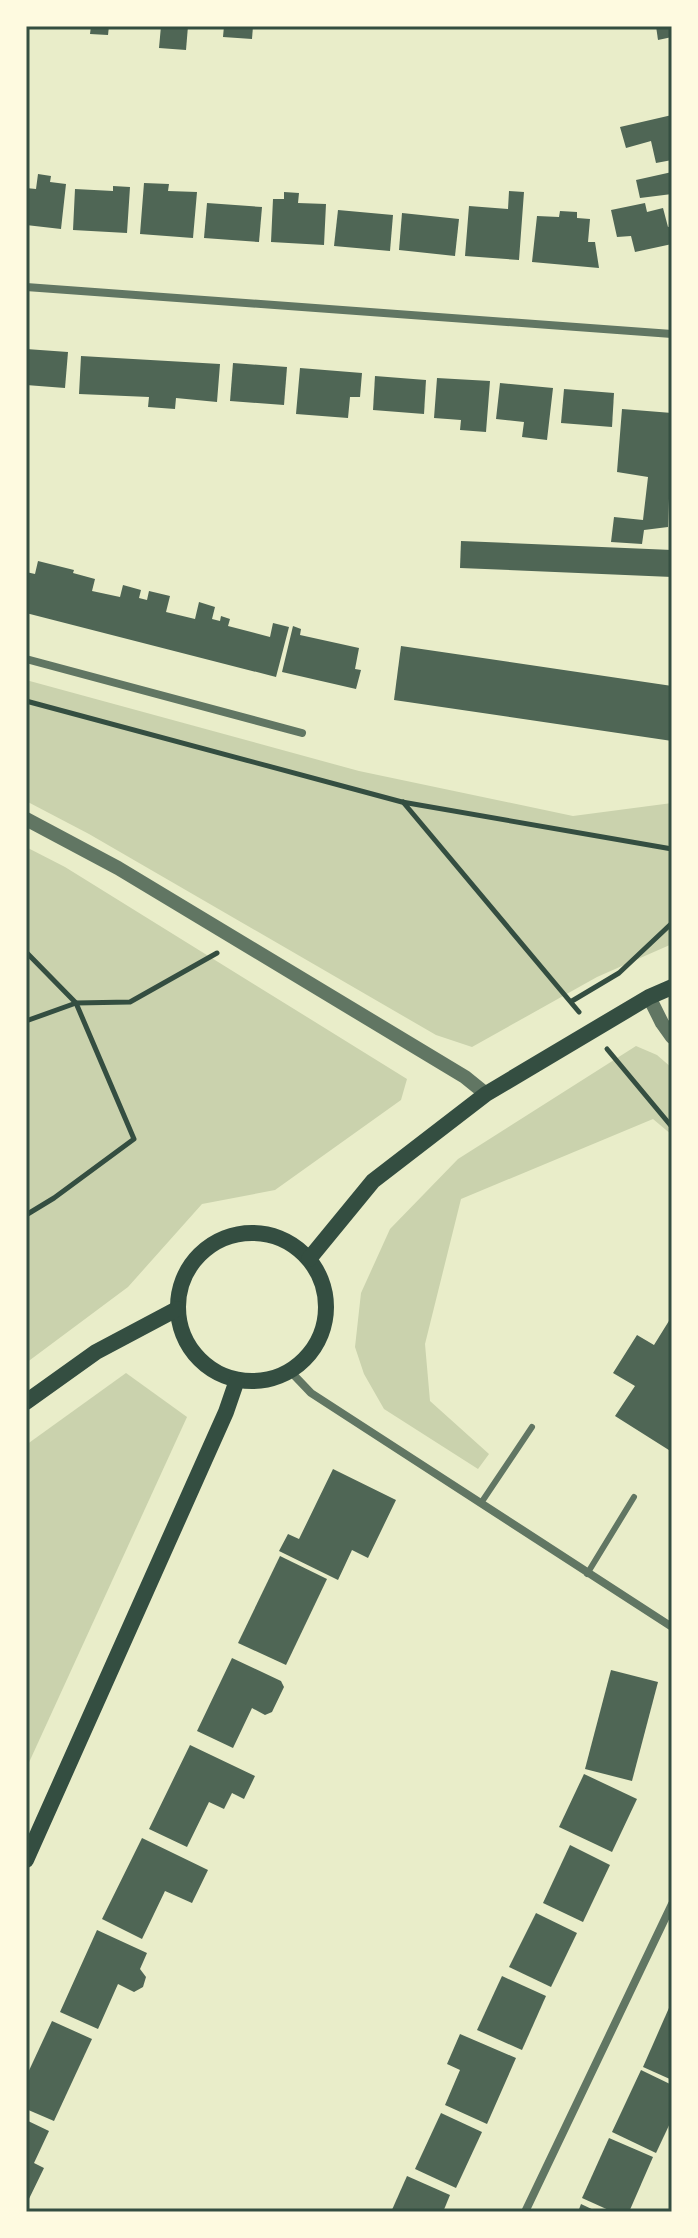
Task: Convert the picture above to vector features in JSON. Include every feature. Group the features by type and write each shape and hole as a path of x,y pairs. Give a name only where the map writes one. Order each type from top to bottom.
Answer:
{"main road":[{"path":"309,1259 373,1181 486,1094 649,997 672,987"},
{"path":"248,1232 271,1235 292,1244 309,1259 322,1281 327,1307 322,1332 310,1355 290,1371 273,1378 237,1380 214,1371 195,1355 182,1333 177,1309 181,1286 190,1266 206,1249 226,1238 248,1232"},
{"path":"26,1402 96,1352 177,1309"},
{"path":"26,1860 237,1380"}],"street":[{"path":"26,287 672,334"},
{"path":"26,659 302,733"},
{"path":"26,819 118,868 465,1077 486,1094"},
{"path":"649,997 672,1037"},
{"path":"290,1371 311,1393 672,1627"},
{"path":"525,2212 672,1904"}],"lane":[{"path":"481,1503 532,1427"},
{"path":"587,1574 634,1497"}],"path":[{"path":"26,701 402,802 672,849"},
{"path":"402,802 572,1001 592,1031 672,1127"},
{"path":"572,1001 619,973 672,923"},
{"path":"26,1021 76,1003 130,1002 239,941"},
{"path":"26,952 76,1003 134,1139 26,1215"}],"green space":[{"path":"26,680 359,771 573,816 672,803 672,944 597,977 472,1047 436,1035 89,834 26,801"},
{"path":"26,847 65,867 407,1079 401,1100 275,1190 202,1204 128,1287 26,1363"},
{"path":"636,1046 657,1055 672,1068 672,1135 653,1119 461,1199 425,1344 430,1401 489,1454 478,1469 384,1409 364,1374 355,1347 361,1293 390,1229 458,1159"},
{"path":"126,1373 187,1417 26,1769 26,1445"}],"building":[{"path":"91,26 109,26 108,35 90,34"},
{"path":"161,26 188,26 186,50 159,48"},
{"path":"224,26 253,26 252,39 223,37"},
{"path":"656,26 672,26 672,37 658,40"},
{"path":"672,115 672,160 656,163 651,141 626,148 620,127"},
{"path":"672,172 672,194 640,198 636,180"},
{"path":"38,174 51,176 50,182 66,184 61,229 26,225 26,188 36,189"},
{"path":"144,183 169,184 168,191 197,192 193,238 140,234"},
{"path":"113,186 130,187 127,233 73,230 75,189 113,191"},
{"path":"509,191 524,192 519,260 465,256 469,206 508,209"},
{"path":"284,192 299,193 298,203 326,204 324,245 271,242 273,199 284,199"},
{"path":"207,203 262,207 259,242 204,238"},
{"path":"645,203 647,212 663,208 668,227 672,226 672,244 635,252 631,236 617,237 611,210"},
{"path":"338,210 393,215 390,251 334,246"},
{"path":"560,211 577,212 577,218 590,219 588,242 595,242 599,268 532,262 537,216 559,217"},
{"path":"402,213 459,219 455,256 399,250"},
{"path":"26,349 68,352 65,388 26,385"},
{"path":"81,356 220,364 217,402 176,398 175,409 148,407 149,397 79,394"},
{"path":"233,363 287,367 284,405 230,401"},
{"path":"300,368 362,373 360,397 350,397 348,418 296,414"},
{"path":"375,376 426,380 424,414 373,410"},
{"path":"437,378 490,381 486,432 460,430 461,420 434,418"},
{"path":"500,383 553,388 547,440 522,437 524,422 496,419"},
{"path":"564,389 614,393 612,427 561,423"},
{"path":"622,409 672,413 668,527 644,530 642,544 611,542 614,517 643,520 648,477 617,472"},
{"path":"461,541 672,550 672,577 460,568"},
{"path":"38,561 95,579 92,591 120,597 123,585 141,590 139,598 147,600 149,591 170,596 166,612 195,619 199,602 215,607 212,619 220,621 221,616 230,619 228,626 270,637 273,623 289,627 276,677 26,613 26,572 35,574"},
{"path":"293,626 301,629 300,635 359,648 355,669 361,670 356,689 282,672"},
{"path":"401,646 672,686 672,741 394,700"},
{"path":"672,1316 672,1452 615,1416 635,1386 613,1373 637,1335 654,1345"},
{"path":"333,1469 396,1500 368,1558 352,1550 338,1580 279,1551 288,1534 299,1539"},
{"path":"280,1556 327,1579 286,1665 238,1643"},
{"path":"232,1658 281,1681 284,1687 272,1712 265,1715 252,1708 233,1748 197,1731"},
{"path":"611,1670 658,1682 632,1781 585,1769"},
{"path":"190,1745 255,1776 244,1799 232,1793 224,1809 209,1802 187,1847 149,1829"},
{"path":"584,1774 637,1799 612,1852 559,1827"},
{"path":"142,1838 208,1870 192,1903 165,1891 142,1939 102,1919"},
{"path":"570,1845 610,1865 583,1922 543,1903"},
{"path":"536,1913 577,1933 551,1987 509,1967"},
{"path":"97,1930 147,1953 140,1969 146,1977 143,1987 134,1992 118,1984 98,2029 60,2012"},
{"path":"502,1976 546,1996 522,2050 477,2030"},
{"path":"672,2001 672,2080 643,2067"},
{"path":"52,2021 92,2039 54,2121 26,2109 26,2077"},
{"path":"460,2034 516,2058 487,2124 445,2105 460,2070 447,2064"},
{"path":"641,2070 672,2085 672,2119 656,2153 612,2132"},
{"path":"441,2113 482,2132 456,2188 415,2169"},
{"path":"26,2120 49,2131 34,2163 44,2168 26,2205"},
{"path":"609,2138 653,2157 629,2212 613,2212 582,2198"},
{"path":"407,2176 450,2195 443,2212 391,2212"},
{"path":"581,2204 598,2212 578,2212"}]}
